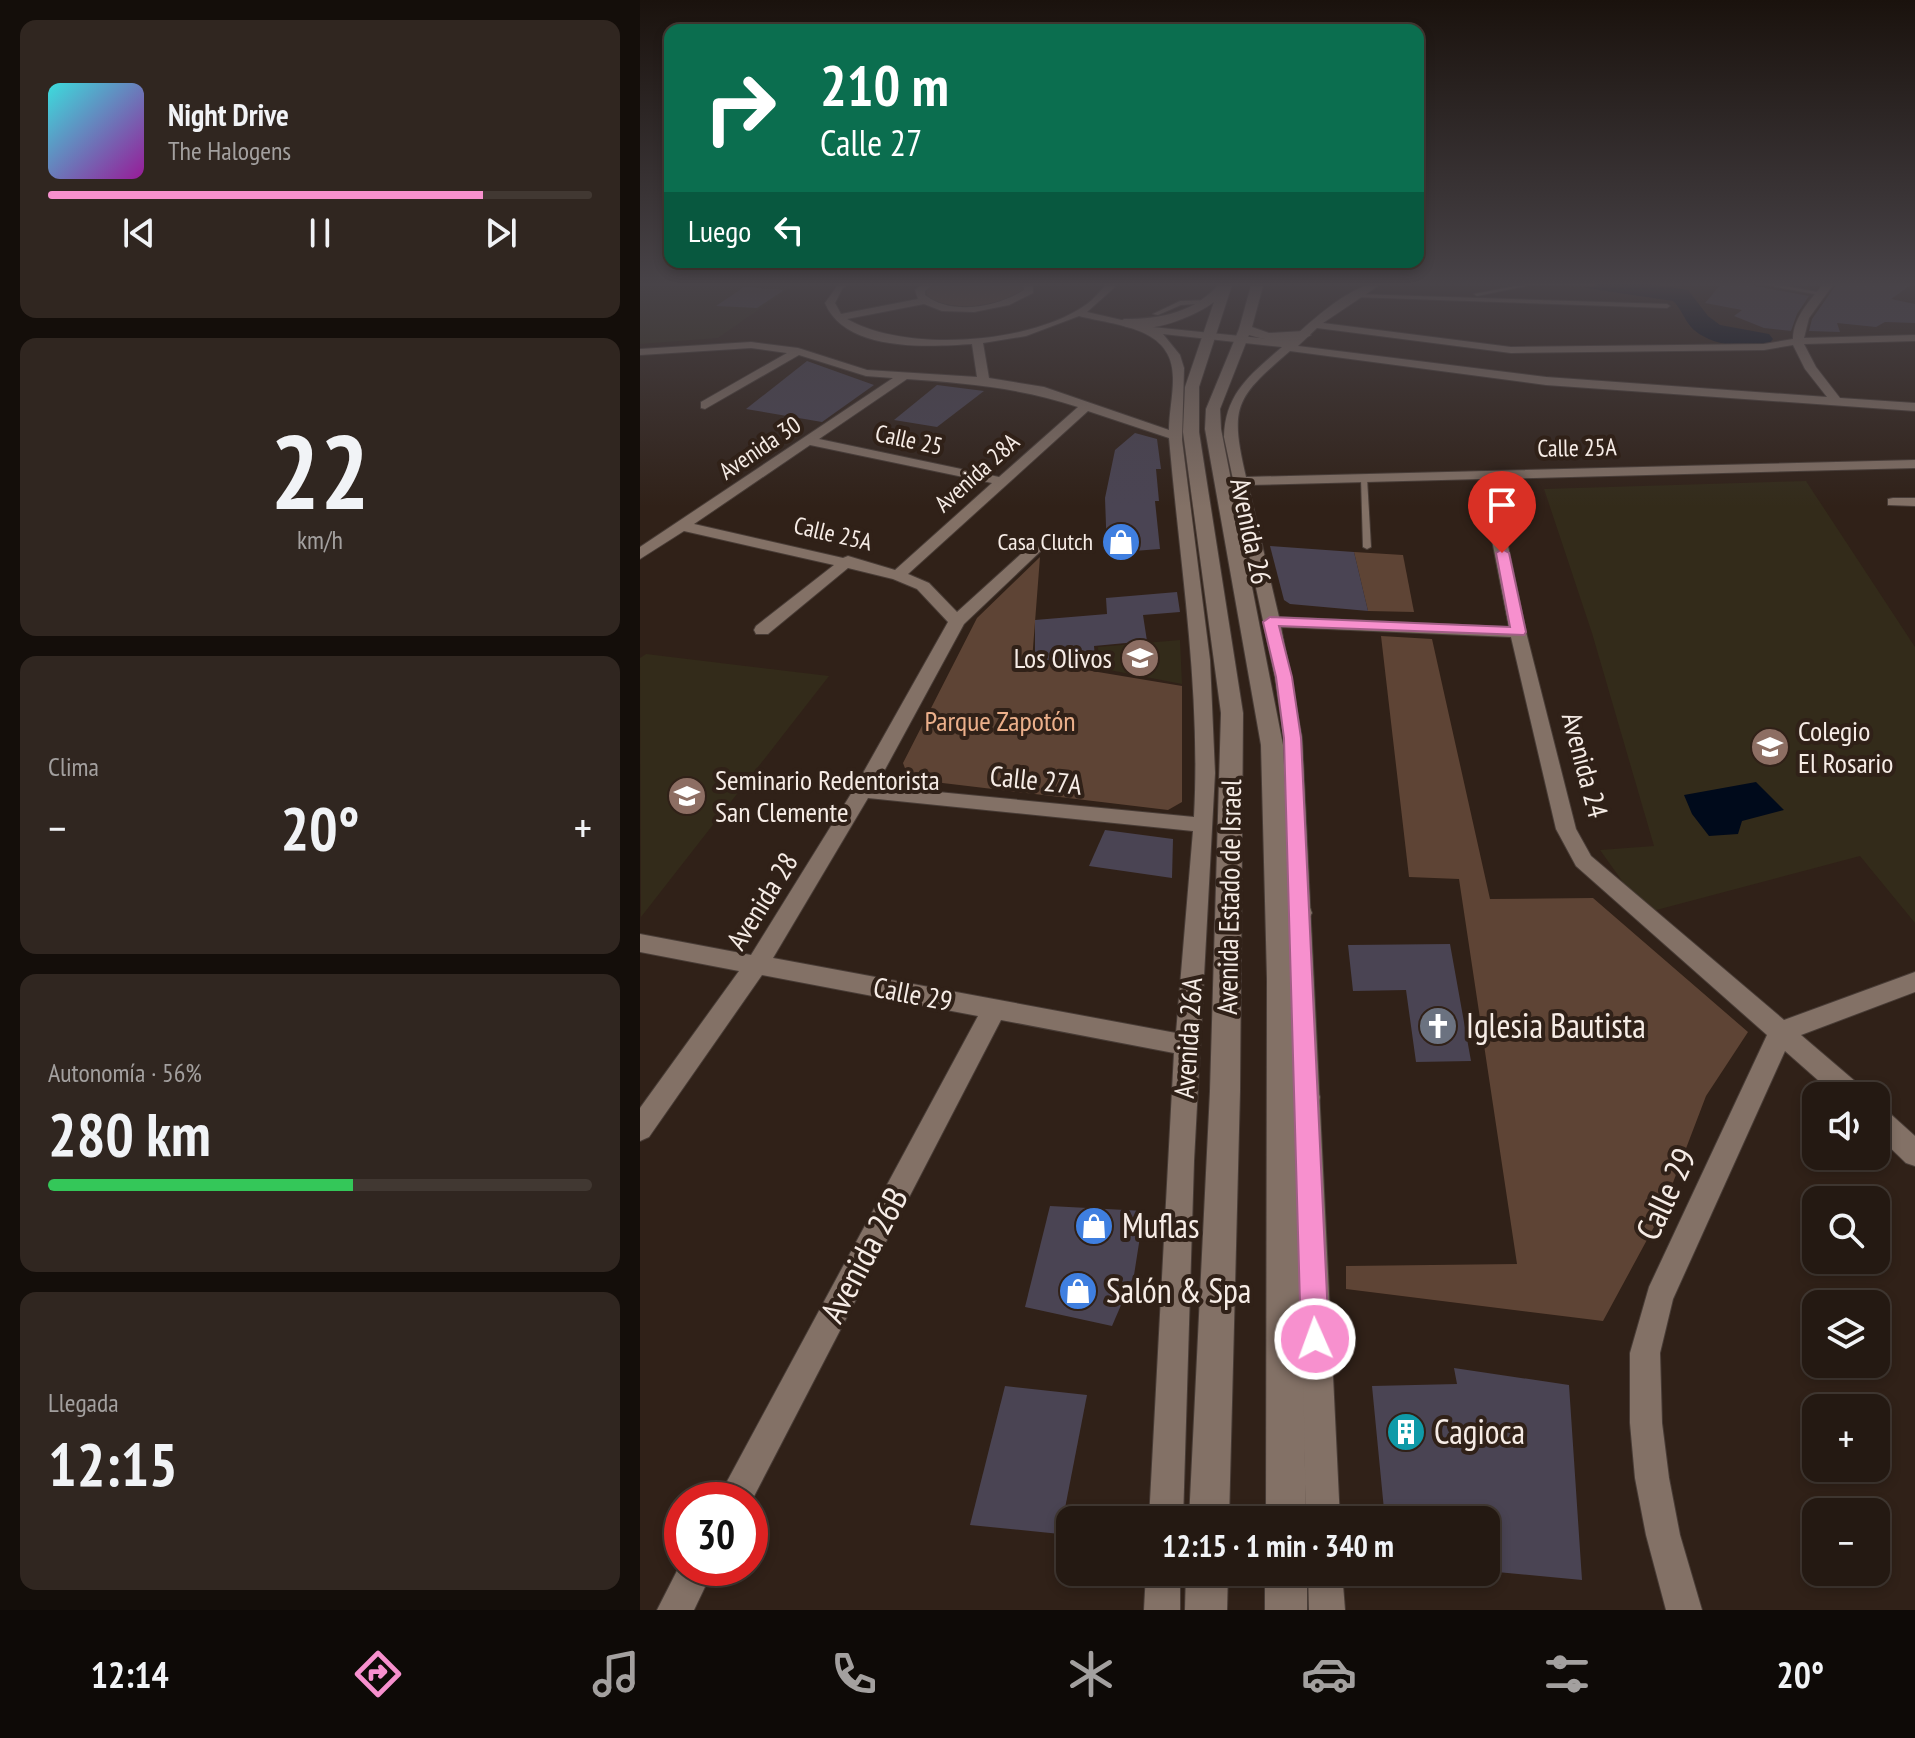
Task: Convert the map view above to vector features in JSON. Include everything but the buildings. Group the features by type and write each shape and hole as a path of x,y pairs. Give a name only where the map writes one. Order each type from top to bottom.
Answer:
{"main road":[{"name":"Avenida Estado de Israel","path":"1202,357 1192,387 1191,432 1232,713 1225,1091 1210,1506"},
{"name":"Avenida Estado de Israel","path":"1234,357 1213,409 1213,429 1269,713 1277,856 1286,1506"},
{"path":"1277,856 1299,913"},
{"path":"1283,1171 1305,1097"},
{"path":"1206,1610 1207,1586"},
{"path":"1286,1586 1286,1610"}],"street":[{"path":"705,405 787,357"},
{"path":"817,357 866,373 984,381 1040,390 1175,436"},
{"path":"980,357 984,381"},
{"name":"Avenida 26A","path":"1167,1506 1186,1045 1204,825 1203,666 1175,436 1180,363 1177,357"},
{"name":"Avenida 26","path":"1279,357 1236,396 1230,415 1230,437 1284,677 1293,738 1322,1506"},
{"path":"1372,357 1546,381 1915,407"},
{"path":"1802,357 1837,402"},
{"name":"Avenida 30","path":"640,554 903,377"},
{"name":"Avenida 28A","path":"898,575 1087,405"},
{"name":"Calle 25","path":"809,441 1000,481"},
{"name":"Calle 25A","path":"1240,481 1915,464"},
{"name":"Avenida 24","path":"1486,474 1518,632 1566,829 1583,861 1838,1082"},
{"path":"1893,502 1915,502"},
{"name":"Calle 25A","path":"682,526 848,561 898,575 923,586 957,621"},
{"name":"Avenida 28","path":"640,1129 758,963 863,791 957,621 1037,547"},
{"path":"762,630 848,561"},
{"path":"1270,622 1518,632"},
{"name":"Calle 27A","path":"863,791 1204,825"},
{"name":"Calle 29","path":"640,943 1186,1045"},
{"path":"1781,1032 1915,982"},
{"name":"Avenida 26B","path":"744,1482 994,1010"},
{"name":"Calle 29","path":"1684,1610 1663,1535 1652,1478 1646,1423 1645,1353 1659,1297 1781,1032"},
{"path":"1890,1130 1915,1154"},
{"path":"675,1610 688,1586"},
{"path":"1162,1610 1163,1586"},
{"path":"1326,1586 1327,1610"}],"lane":[{"path":"1364,478 1367,547"}],"shaded area":[{"name":"Colegio El Rosario","path":"1806,481 1915,647 1915,923 1860,856 1645,913 1600,850 1654,846 1592,633 1544,489"},
{"name":"Los Olivos","path":"1180,640 1182,684 1099,668 1098,647"},
{"name":"Seminario Redentorista San Clemente","path":"646,654 829,676 641,917 640,658"}],"green space":[{"path":"1354,552 1403,555 1414,612 1368,611"},
{"name":"Parque Zapotón","path":"1040,557 1032,661 1182,686 1182,802 1168,810 909,779 903,763 977,618"},
{"path":"1381,636 1432,639 1490,899 1593,898 1748,1032 1706,1096 1661,1214 1603,1321 1346,1289 1346,1266 1517,1264 1459,879 1409,877"}],"water":[{"path":"1756,782 1784,810 1742,821 1738,834 1709,836 1692,814 1684,795"}],"place":[{"name":"Casa Clutch","path":"1121,542"},
{"name":"Los Olivos","path":"1140,658"},
{"name":"Colegio El Rosario","path":"1770,747"},
{"name":"Seminario Redentorista San Clemente","path":"687,796"},
{"name":"Iglesia Bautista","path":"1438,1026"},
{"name":"Muflas","path":"1094,1226"},
{"name":"Salón & Spa","path":"1078,1291"},
{"name":"Cagioca","path":"1406,1432"}],"route":[{"path":"1315,1339 1293,738 1284,677 1270,622 1518,632 1502,553"}]}
